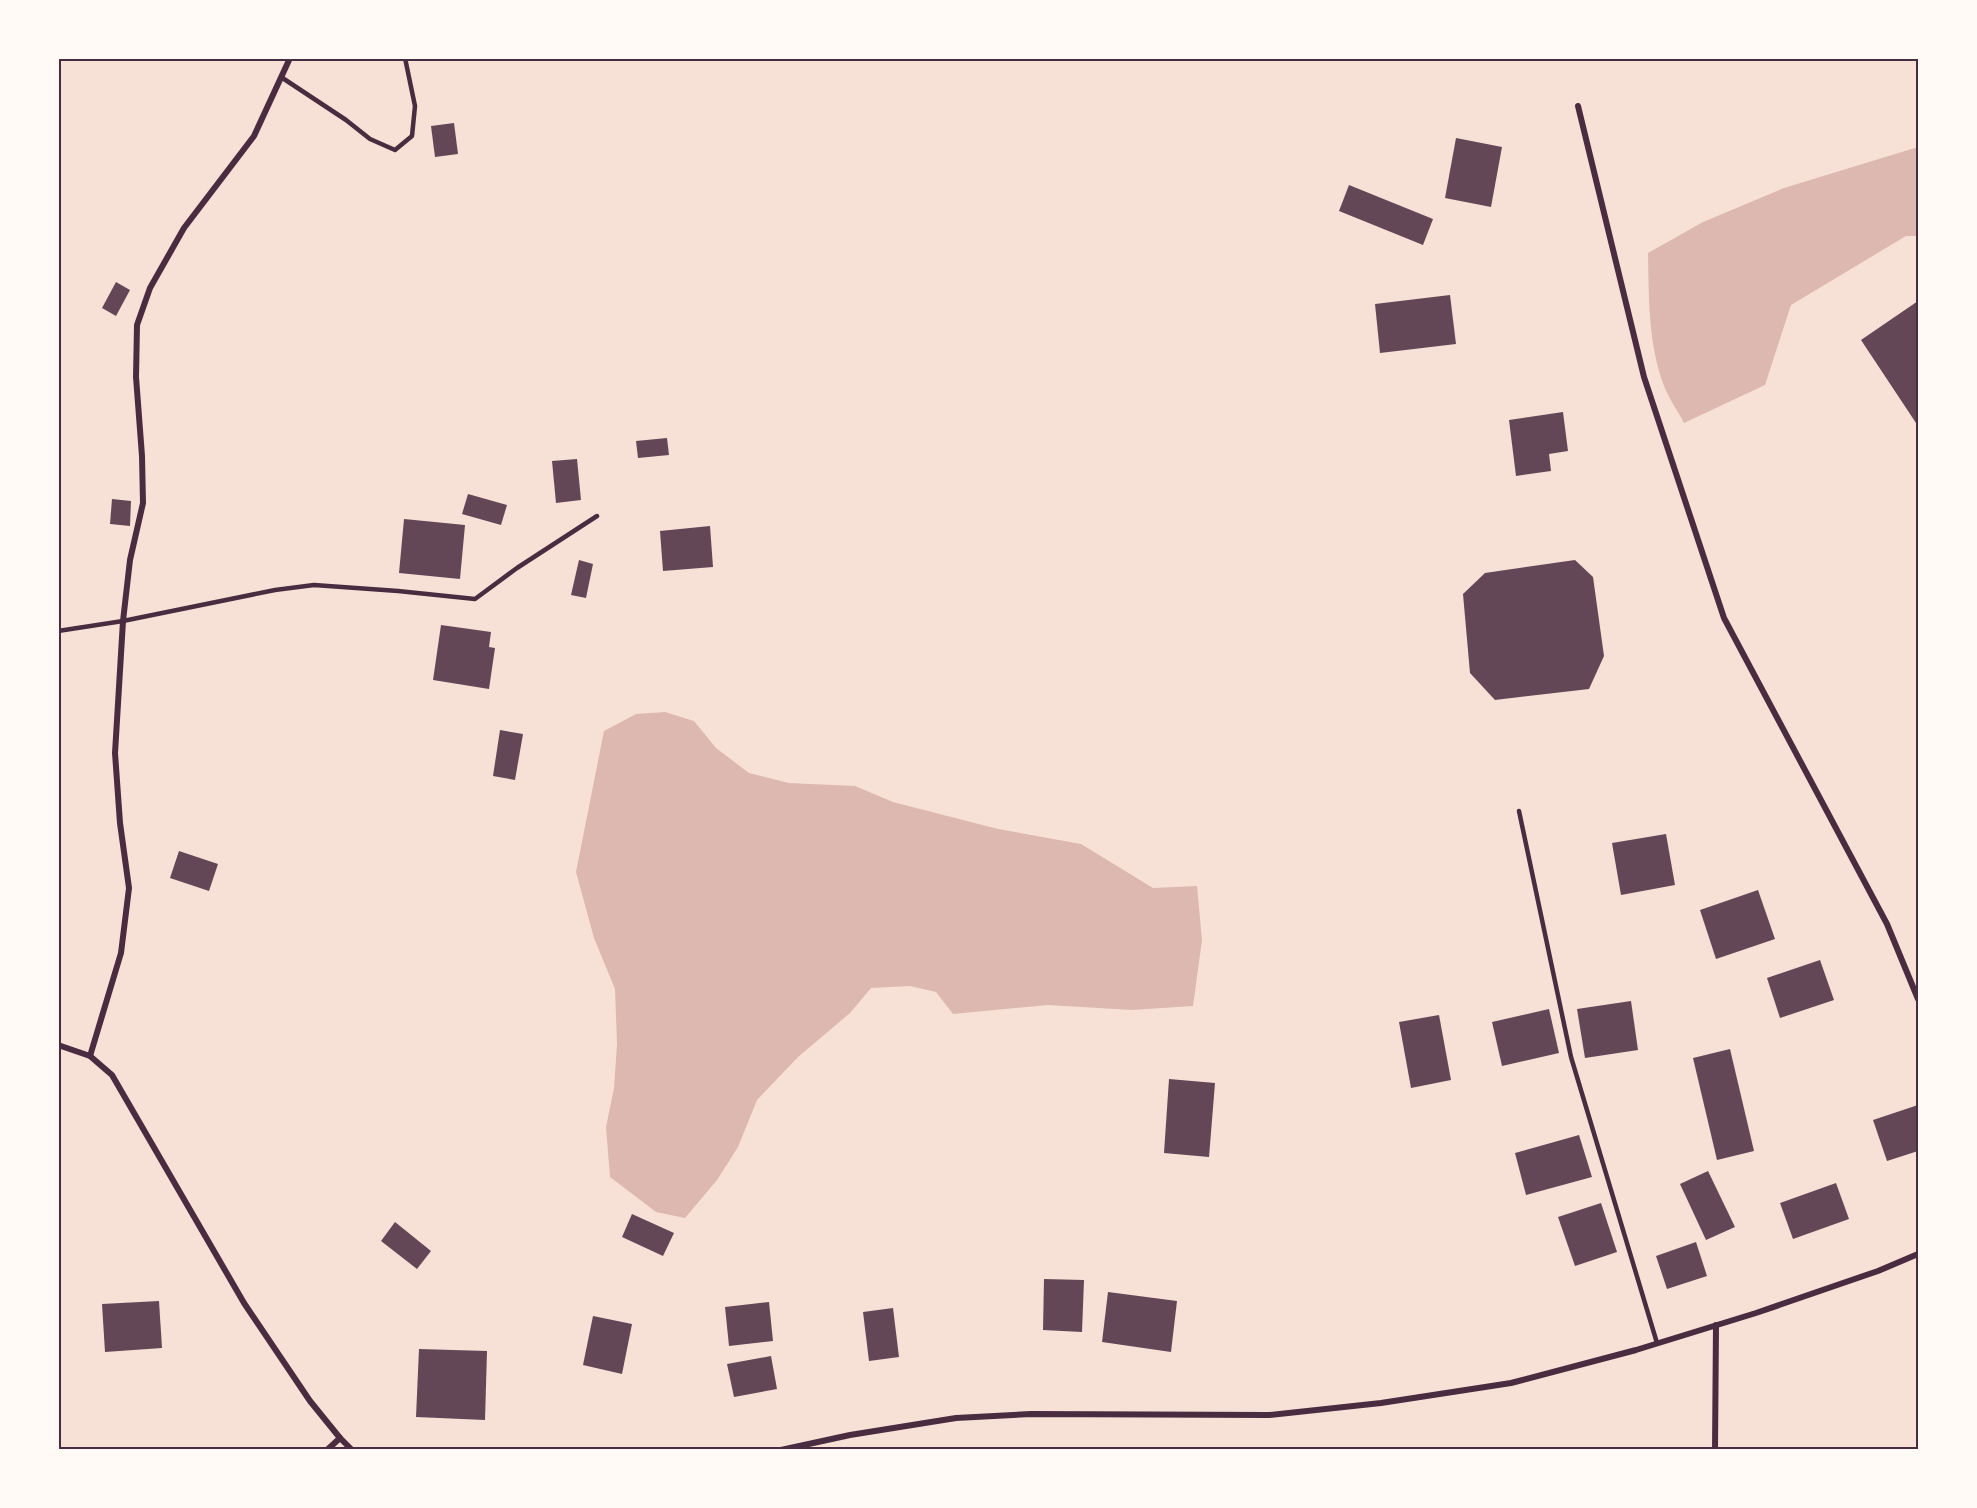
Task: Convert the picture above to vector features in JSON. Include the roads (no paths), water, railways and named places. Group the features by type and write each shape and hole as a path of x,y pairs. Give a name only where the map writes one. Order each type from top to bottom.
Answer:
{"street":[{"path":"90,1056 121,953 129,888 120,823 115,753 123,621 130,560 143,503 136,377 137,325 150,288 184,228 254,136 290,58"},
{"path":"1578,106 1644,377 1724,618 1887,924 1918,999"},
{"path":"58,1045 90,1056 112,1075 244,1303 310,1401 352,1449"},
{"path":"781,1449 956,1418 1031,1414 1269,1415 1381,1403 1511,1383 1716,1325 1878,1271 1918,1254"},
{"path":"1715,1449 1716,1325"},
{"path":"327,1449 340,1438"}],"lane":[{"path":"281,77 346,120 370,139 395,150 412,136 416,106 405,58"},
{"path":"58,631 123,621 275,590 314,585 475,599 517,568 597,516"},
{"path":"1519,811 1571,1057 1657,1343"}]}
